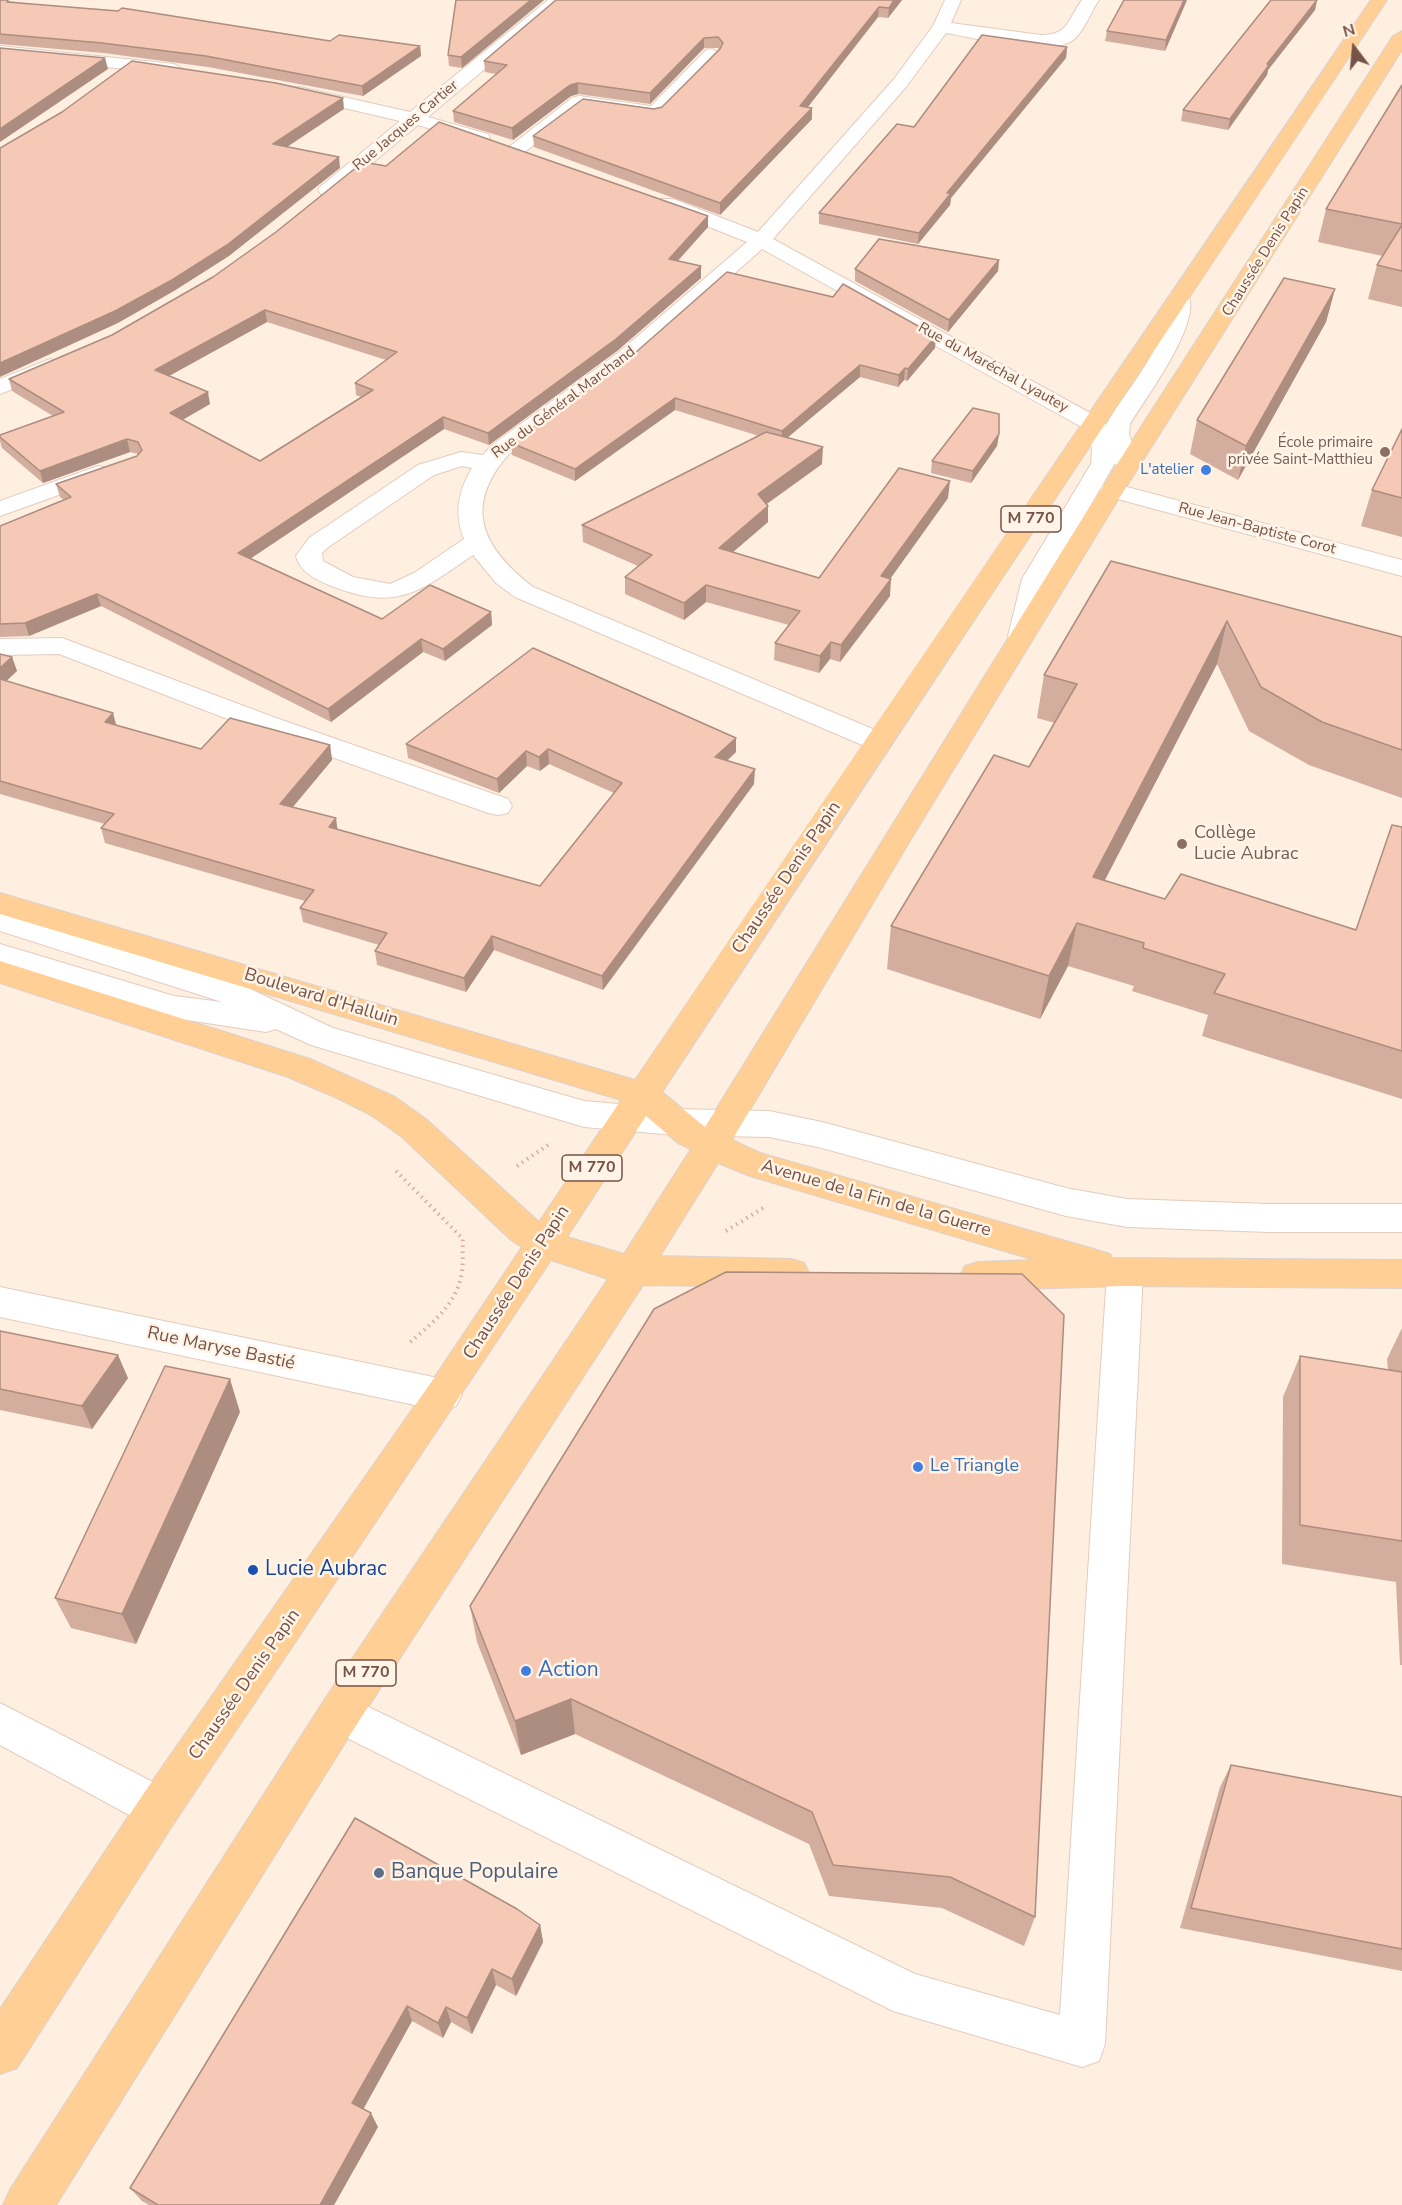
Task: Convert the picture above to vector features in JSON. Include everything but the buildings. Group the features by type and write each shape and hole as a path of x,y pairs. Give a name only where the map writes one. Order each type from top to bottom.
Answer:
{"main road":[{"name":"Chaussée Denis Papin","path":"0,2050 159,1808 443,1395 543,1243 647,1108 877,741 1095,425 1379,0"},
{"name":"Chaussée Denis Papin","path":"28,2205 340,1713 633,1270 1112,490 1401,40"},
{"name":"Boulevard d'Halluin","path":"0,903 647,1108"},
{"path":"0,972 299,1068 349,1089 383,1106 414,1128 523,1230 543,1243 609,1265 633,1270 827,1274"},
{"name":"Avenue de la Fin de la Guerre","path":"724,1124 794,1177 1125,1272"},
{"name":"Avenue de la Fin de la Guerre","path":"942,1275 1125,1272 1402,1274"}],"street":[{"name":"Rue Jacques Cartier","path":"315,201 558,0"},
{"name":"Rue du Général Marchand","path":"877,741 542,602 507,581 475,543 470,530 469,503 477,477 486,464 651,337 761,240 887,99 941,27 953,0"},
{"path":"941,27 1036,40 1058,40 1069,33 1082,9 1091,0"},
{"path":"0,51 191,71"},
{"path":"515,150 579,102 655,112 712,54"},
{"path":"103,84 131,63"},
{"path":"285,89 415,119 536,158"},
{"name":"Rue du Maréchal Lyautey","path":"652,199 761,240 1095,425"},
{"name":"Chaussée Denis Papin","path":"1178,508 1139,482 1128,466 1117,434 1118,424 1169,343 1177,320 1179,298"},
{"path":"0,387 66,360"},
{"name":"Chaussée Denis Papin","path":"1022,636 1035,579 1043,562 1103,464 1106,454 1104,442 1095,425"},
{"path":"475,543 406,586 375,593 358,589 318,569 311,564 309,557 310,550 318,543 426,470 461,459 486,464"},
{"path":"0,509 120,465"},
{"name":"Rue Jean-Baptiste Corot","path":"1112,490 1402,568"},
{"path":"0,647 62,646 266,724 498,806"},
{"path":"0,921 220,988 294,1024 361,1050 584,1114 647,1108"},
{"path":"0,955 174,1007 294,1024 421,1046 573,1091 724,1124 769,1124 901,1156 1066,1202 1127,1213 1247,1217 1402,1218"},
{"path":"340,1713 909,1995 1082,2044 1125,1272"},
{"name":"Rue Maryse Bastié","path":"0,1302 443,1395"},
{"path":"0,1723 159,1808"}],"path":[{"path":"439,1215 482,1191 576,1125 584,1114"},
{"path":"370,1381 434,1320 457,1290 461,1277 463,1239 390,1166"},
{"path":"717,1237 783,1196 794,1177"}],"place":[{"name":"École primaire privée Saint-Matthieu","path":"1385,452"},
{"name":"L'atelier","path":"1206,470"},
{"name":"Collège Lucie Aubrac","path":"1182,844"},
{"name":"Le Triangle","path":"918,1467"},
{"name":"Lucie Aubrac","path":"253,1570"},
{"name":"Action","path":"526,1671"},
{"name":"Banque Populaire","path":"379,1873"}]}
